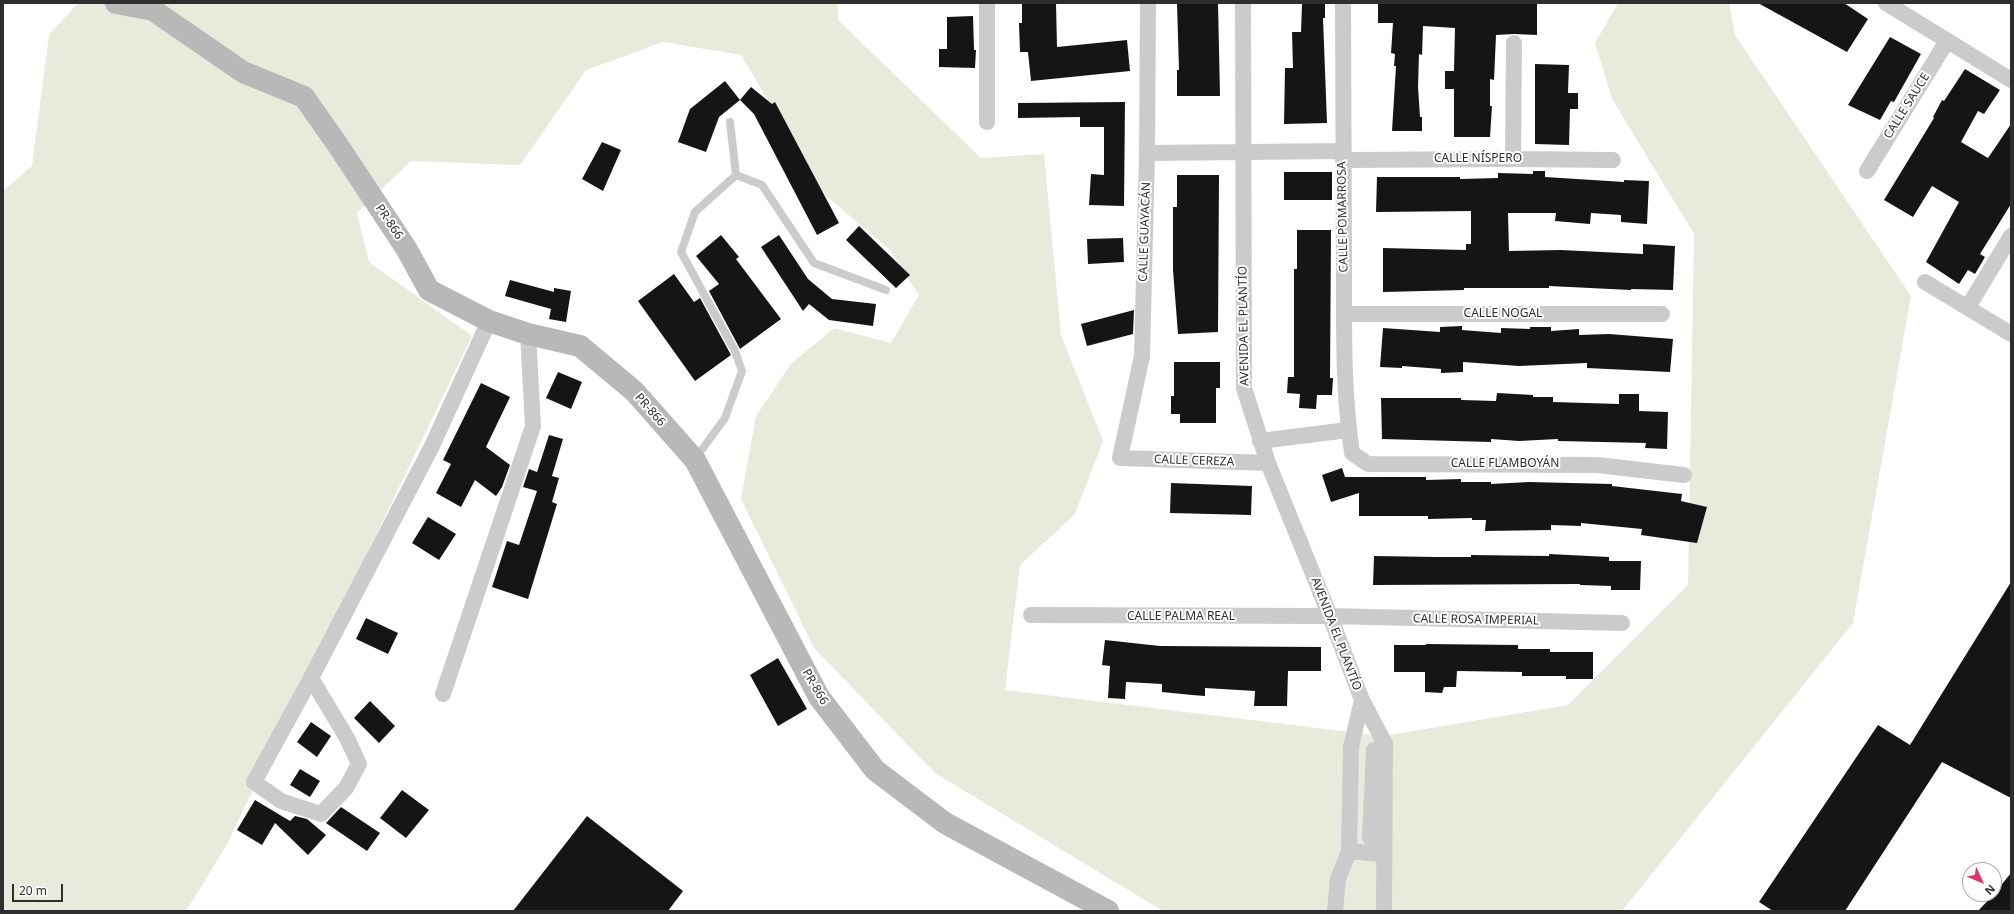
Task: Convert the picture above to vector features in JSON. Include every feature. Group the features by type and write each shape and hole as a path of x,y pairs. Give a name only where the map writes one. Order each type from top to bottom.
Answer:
{"street":[{"name":"PR-866","path":"116,3 152,6 243,72 304,97 406,248 429,290 489,321 528,334 580,346 634,391 695,460 819,697 874,770 945,823 1108,911"},
{"path":"987,122 988,3"},
{"name":"CALLE GUAYACÁN","path":"1120,458 1142,356 1147,153 1148,3"},
{"name":"AVENIDA EL PLANTÍO","path":"1243,3 1242,152 1244,388 1268,463 1330,616 1362,700 1384,744 1384,911"},
{"name":"CALLE POMARROSA","path":"1343,3 1342,156 1344,314 1348,430"},
{"path":"1890,4 2011,80"},
{"name":"CALLE SAUCE","path":"1867,171 1947,41"},
{"path":"1513,159 1514,43"},
{"name":"CALLE NÍSPERO","path":"1147,153 1242,152 1342,156 1613,160"},
{"path":"1968,308 2011,236"},
{"path":"1925,282 2011,334"},
{"name":"CALLE NOGAL","path":"1344,314 1662,314"},
{"path":"311,678 347,738 359,764 346,788 320,814 281,801 254,782 311,678 432,446 489,321"},
{"path":"443,694 533,426 528,334"},
{"path":"1260,441 1348,430"},
{"name":"CALLE FLAMBOYÁN","path":"1348,430 1352,452 1368,464 1597,465 1684,475"},
{"name":"CALLE CEREZA","path":"1120,458 1268,463"},
{"name":"CALLE PALMA REAL","path":"1031,615 1330,616"},
{"name":"CALLE ROSA IMPERIAL","path":"1330,616 1622,623"},
{"name":"AVENIDA EL PLANTÍO","path":"1335,911 1338,879 1349,851 1351,747 1362,700"},
{"path":"1349,851 1383,854"}],"lane":[{"path":"730,122 736,175"},
{"path":"736,175 762,185 814,263 886,290"},
{"path":"695,460 725,418 742,371 735,351 681,252 694,212 736,175"}],"shaded area":[{"path":"78,3 838,3 838,20 981,158 1044,154 1061,335 1103,441 1075,514 1020,565 1005,690 1383,736 1568,705 1688,585 1694,234 1612,99 1595,43 1618,3 1729,3 1735,35 1911,296 1853,623 1622,911 1163,911 935,773 814,648 741,499 756,416 791,364 834,328 891,343 919,295 890,250 824,194 741,55 663,42 586,70 520,165 411,161 357,213 369,262 472,336 226,846 186,911 3,911 3,191 32,166 49,35"}],"building":[{"path":"1022,3 1056,3 1057,47 1127,40 1130,71 1031,81 1028,52 1020,52 1019,23 1022,23"},
{"path":"1177,3 1218,3 1220,96 1177,96 1177,70 1179,70"},
{"path":"1378,3 1537,3 1537,35 1496,35 1494,80 1490,79 1490,106 1492,106 1490,137 1454,137 1454,89 1445,89 1445,71 1454,71 1455,28 1423,26 1422,55 1419,54 1418,87 1420,117 1422,117 1422,131 1392,131 1396,66 1394,66 1395,54 1391,53 1393,23 1378,23"},
{"path":"1758,3 1844,3 1868,19 1847,52"},
{"path":"1302,4 1325,4 1325,18 1323,18 1327,123 1284,124 1285,68 1293,68 1292,32 1301,32"},
{"path":"973,16 974,50 976,50 975,68 939,67 939,49 947,49 947,17"},
{"path":"1890,37 1921,54 1894,102 1891,101 1880,120 1848,105"},
{"path":"1535,64 1569,65 1568,93 1578,93 1578,109 1570,109 1569,145 1535,144"},
{"path":"1965,69 2000,90 1984,114 1978,111 1961,142 1988,158 2011,124 2011,204 1980,254 1985,257 1975,274 1968,270 1959,284 1926,262 1959,202 1932,186 1913,217 1884,200 1934,118 1933,117 1942,100 1944,101"},
{"path":"725,81 740,100 719,117 706,152 678,142 690,109"},
{"path":"751,87 772,104 775,102 839,223 817,235 754,114 740,100"},
{"path":"1125,102 1124,206 1089,205 1091,174 1104,175 1104,127 1080,127 1080,117 1018,118 1018,103"},
{"path":"602,142 621,150 603,191 582,179"},
{"path":"1533,171 1545,171 1545,177 1624,182 1624,180 1649,181 1647,224 1621,222 1621,215 1591,213 1590,224 1555,221 1556,213 1508,213 1509,251 1561,250 1643,254 1643,244 1675,246 1673,290 1631,290 1549,286 1549,288 1464,288 1464,290 1383,292 1383,248 1466,250 1466,244 1471,244 1471,211 1376,212 1377,177 1460,177 1460,179 1498,178 1498,173 1533,174"},
{"path":"1284,172 1332,172 1332,200 1284,200"},
{"path":"1177,175 1219,175 1218,332 1178,334 1173,270 1173,207 1177,207"},
{"path":"859,226 910,275 896,288 846,240"},
{"path":"1297,230 1331,230 1330,378 1333,378 1332,395 1317,395 1316,409 1299,408 1300,394 1287,393 1288,377 1294,377 1294,269 1297,269"},
{"path":"721,235 739,257 736,259 781,319 740,349 709,291 719,284 696,256"},
{"path":"779,235 808,279 832,299 876,304 873,326 829,320 809,304 803,311 761,247"},
{"path":"1123,238 1124,262 1088,264 1087,239"},
{"path":"674,274 694,302 700,298 731,355 695,381 638,301"},
{"path":"510,280 554,292 554,288 571,291 566,322 549,319 551,309 505,296"},
{"path":"1134,310 1133,334 1087,346 1081,324"},
{"path":"1462,326 1462,330 1501,333 1501,328 1530,329 1530,327 1551,327 1551,331 1579,329 1579,335 1609,334 1673,339 1670,372 1587,368 1587,363 1519,366 1463,362 1463,372 1441,373 1441,369 1402,366 1402,368 1380,367 1383,328 1440,332 1440,327"},
{"path":"1174,362 1220,362 1220,388 1216,388 1216,423 1180,423 1180,414 1171,414 1171,396 1174,396"},
{"path":"558,372 582,382 571,409 546,398"},
{"path":"481,383 510,397 486,447 510,465 502,487 496,496 475,480 461,507 436,493 451,464 443,460"},
{"path":"1497,393 1533,395 1533,397 1553,397 1553,402 1619,404 1619,394 1639,394 1639,411 1668,412 1667,449 1645,448 1646,443 1558,441 1558,439 1519,441 1491,439 1491,442 1382,439 1381,398 1461,398 1461,400 1496,401"},
{"path":"549,435 563,439 552,476 559,478 552,502 557,504 528,599 492,587 507,541 519,545 537,491 523,487 529,469 537,472"},
{"path":"1342,468 1345,477 1426,477 1426,480 1461,479 1461,482 1491,482 1491,484 1529,482 1612,484 1612,486 1682,494 1681,501 1707,507 1697,543 1641,535 1642,529 1581,523 1581,526 1551,525 1551,530 1485,531 1486,520 1472,520 1472,518 1428,519 1428,516 1359,516 1359,493 1331,502 1322,475"},
{"path":"1171,483 1252,486 1251,515 1170,513"},
{"path":"428,517 456,534 439,560 412,543"},
{"path":"1549,554 1609,557 1609,561 1641,561 1640,590 1611,590 1611,586 1580,584 1373,585 1374,556 1471,557 1471,555 1549,556"},
{"path":"2011,582 2011,798 1942,762 1845,911 1773,911 1759,902 1878,725 1910,745"},
{"path":"366,618 398,633 388,654 356,639"},
{"path":"1105,640 1160,646 1321,647 1321,671 1288,671 1287,706 1254,706 1255,691 1205,688 1205,696 1162,692 1162,684 1126,682 1125,699 1108,698 1110,666 1102,665"},
{"path":"1394,645 1518,645 1518,649 1550,649 1550,652 1593,652 1593,679 1566,679 1566,676 1522,676 1522,672 1457,671 1456,687 1444,687 1442,693 1425,692 1425,672 1394,672"},
{"path":"778,658 807,709 778,726 750,675"},
{"path":"370,701 395,726 379,743 354,718"},
{"path":"311,722 331,736 317,757 297,742"},
{"path":"300,769 320,781 310,797 290,785"},
{"path":"402,790 429,810 406,838 380,818"},
{"path":"255,800 290,821 295,816 307,819 326,835 308,855 275,823 262,845 237,830"},
{"path":"341,807 380,833 367,851 326,823"},
{"path":"587,816 683,891 668,911 513,911"},
{"path":"2011,873 2011,911 1978,911 1986,902 2002,902 2002,884"}]}
